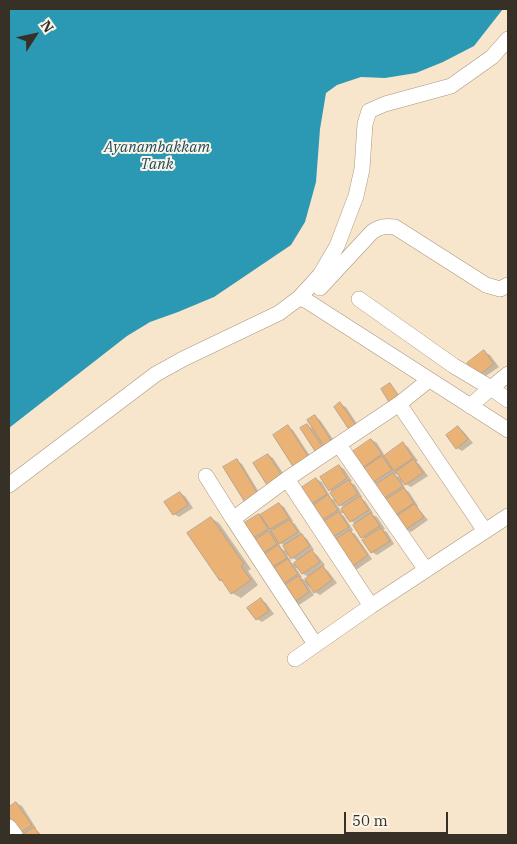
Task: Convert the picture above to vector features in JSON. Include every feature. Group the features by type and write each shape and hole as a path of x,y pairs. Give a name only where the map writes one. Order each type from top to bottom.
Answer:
{"street":[{"path":"303,300 337,246 356,196 362,169 365,124 369,111 385,104 451,86 492,57 508,39"},
{"path":"9,485 156,374 183,358 303,300 378,228 385,226 395,227 486,285 500,289 508,285"},
{"path":"359,299 454,366 508,400"},
{"path":"303,300 508,430"},
{"path":"389,354 406,332"},
{"path":"470,406 508,374"},
{"path":"232,519 287,479 399,404 429,380"},
{"path":"399,404 485,531"},
{"path":"339,445 426,570"},
{"path":"206,476 232,519 315,644"},
{"path":"287,479 371,606"},
{"path":"295,659 371,606 508,516"}],"water":[{"name":"Ayanambakkam Tank","path":"9,9 503,9 474,46 443,62 416,73 385,78 361,77 337,85 326,93 320,129 316,182 305,222 291,245 214,297 150,322 127,336 9,428"}],"building":[{"path":"484,350 494,364 477,376 467,363"},
{"path":"390,383 399,396 389,402 381,389"},
{"path":"340,402 357,427 350,431 334,407"},
{"path":"315,415 332,442 325,447 307,420"},
{"path":"307,424 324,449 317,454 300,428"},
{"path":"288,425 309,458 294,468 273,435"},
{"path":"458,426 468,439 456,449 446,435"},
{"path":"371,439 382,454 362,468 352,452"},
{"path":"403,442 413,458 394,471 384,456"},
{"path":"268,454 282,476 267,485 253,463"},
{"path":"382,456 392,470 372,483 363,469"},
{"path":"237,459 259,496 246,504 223,467"},
{"path":"414,459 423,473 405,485 396,472"},
{"path":"339,465 347,478 329,491 320,477"},
{"path":"393,473 403,486 383,499 374,486"},
{"path":"316,478 327,494 308,506 298,490"},
{"path":"349,480 358,494 339,506 330,493"},
{"path":"404,488 414,503 394,516 384,501"},
{"path":"180,492 188,505 173,515 164,502"},
{"path":"328,495 338,510 319,522 310,508"},
{"path":"360,496 369,510 350,522 341,509"},
{"path":"279,503 289,518 270,529 260,515"},
{"path":"415,504 424,517 405,530 396,517"},
{"path":"339,512 349,527 330,539 320,524"},
{"path":"371,513 380,526 361,538 353,525"},
{"path":"259,514 268,529 250,540 241,525"},
{"path":"211,517 244,564 241,566 251,580 231,594 187,533"},
{"path":"290,520 298,532 279,544 271,531"},
{"path":"381,528 390,541 371,553 362,540"},
{"path":"350,530 368,555 350,568 332,542"},
{"path":"269,531 277,544 260,555 252,542"},
{"path":"302,534 310,546 291,559 283,546"},
{"path":"278,545 287,558 269,569 261,557"},
{"path":"312,550 320,562 302,574 294,563"},
{"path":"288,559 298,574 281,585 271,570"},
{"path":"323,566 332,580 314,593 305,579"},
{"path":"299,576 309,592 293,603 282,587"},
{"path":"261,598 269,611 256,620 247,608"},
{"path":"16,802 32,825 20,833 9,816 9,807"},
{"path":"34,827 40,835 22,835"}]}
